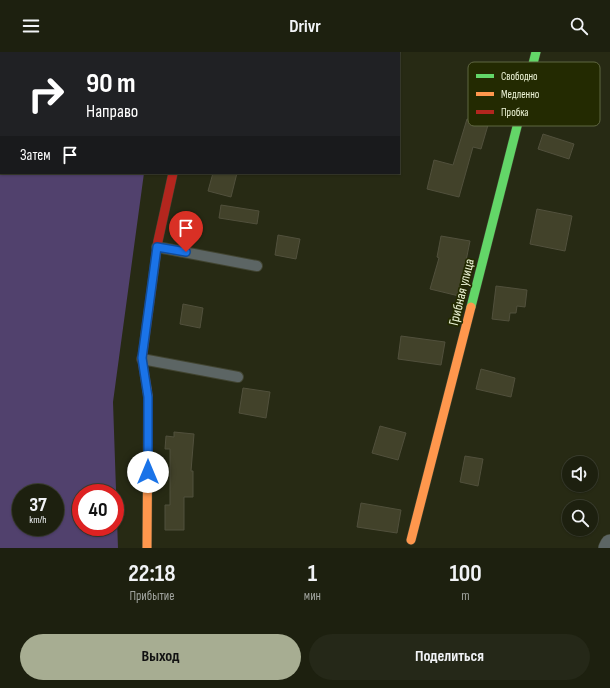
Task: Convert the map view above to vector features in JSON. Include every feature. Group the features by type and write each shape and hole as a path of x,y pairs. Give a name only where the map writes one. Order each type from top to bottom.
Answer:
{"street":[{"name":"Грибная улица","path":"533,62 536,52"},
{"name":"Грибная улица","path":"411,540 517,126"},
{"path":"147,548 148,397 142,358 157,247 173,174"},
{"path":"608,548 610,544"}],"lane":[{"path":"157,247 257,266"},
{"path":"142,358 238,377"}],"shaded area":[{"path":"0,174 144,174 113,402 116,484 72,484 72,536 118,536 118,548 0,548"}],"building":[{"path":"467,119 468,126 488,126 481,149 473,147 459,197 427,189 434,160 453,165"},
{"path":"543,134 574,144 569,159 538,149"},
{"path":"213,174 237,174 231,197 208,191"},
{"path":"221,205 259,211 257,224 219,218"},
{"path":"537,209 572,216 565,251 530,244"},
{"path":"278,235 300,239 296,259 275,255"},
{"path":"441,236 470,241 459,296 430,289 439,258 437,257"},
{"path":"496,286 527,290 525,307 517,306 516,313 510,313 509,321 492,319"},
{"path":"183,304 203,308 200,328 180,324"},
{"path":"401,336 445,342 441,365 398,359"},
{"path":"481,369 515,378 511,397 476,389"},
{"path":"243,388 270,392 266,418 239,413"},
{"path":"380,426 406,433 398,460 372,453"},
{"path":"174,432 194,434 191,471 193,471 193,497 184,497 184,530 165,530 165,505 170,505 170,449 165,449 166,436 174,437"},
{"path":"465,456 483,459 478,486 460,482"},
{"path":"361,503 401,510 397,533 357,527"}],"traffic: fast":[{"path":"533,62 536,52"},
{"path":"471,307 517,126"}],"traffic: slow":[{"path":"411,540 471,307"},
{"path":"147,389 147,548"}],"traffic: jam":[{"path":"147,389 142,359 158,241 173,174"}],"route":[{"path":"148,472 148,397 142,358 157,247 186,252"}]}
